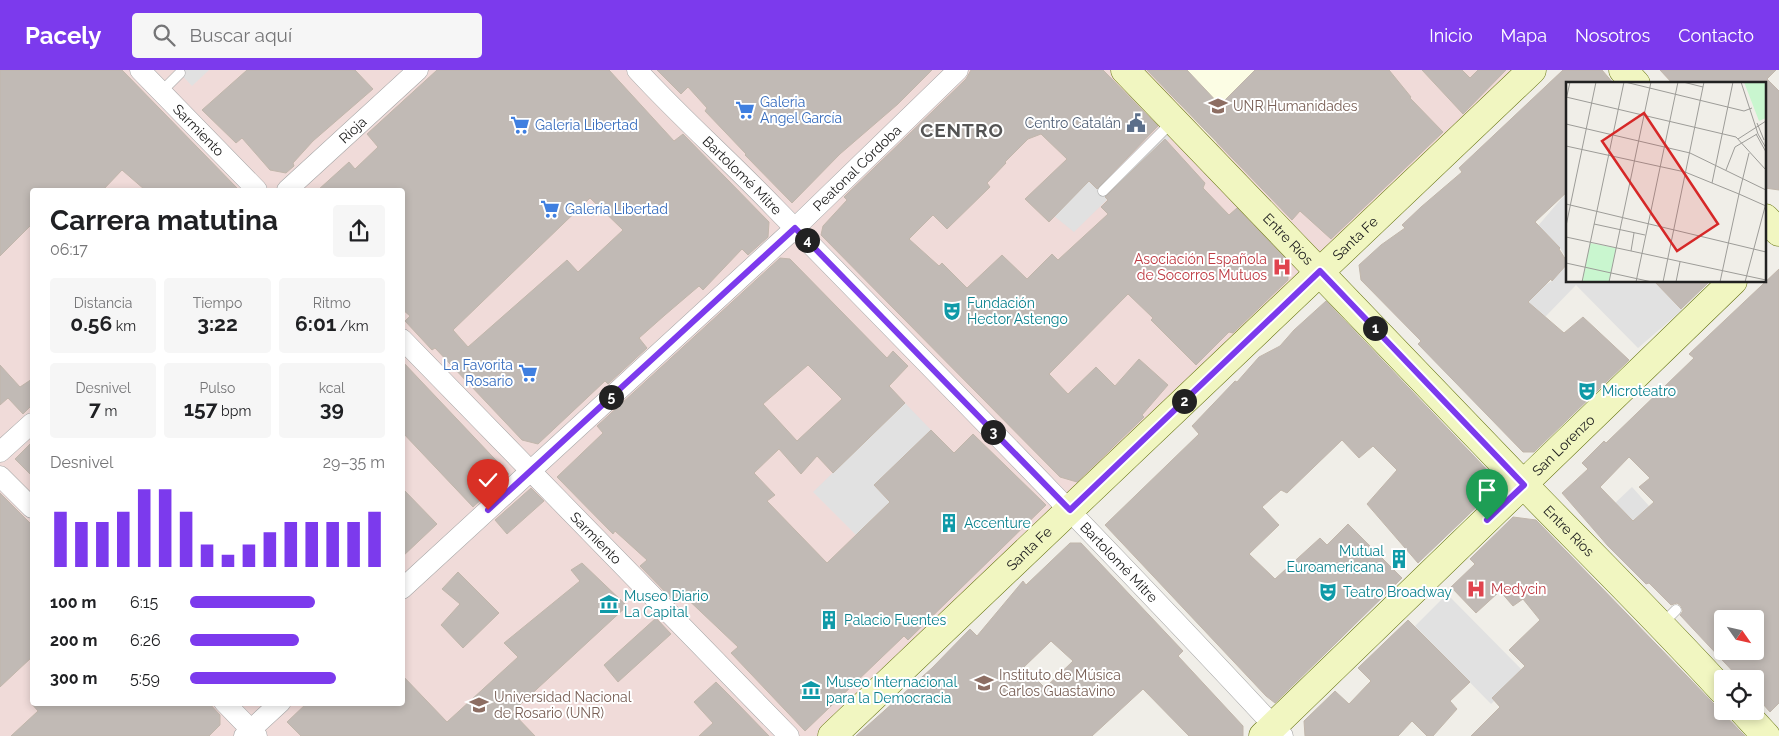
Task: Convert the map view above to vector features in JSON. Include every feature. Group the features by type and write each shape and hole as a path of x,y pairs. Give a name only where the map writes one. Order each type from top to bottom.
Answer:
{"main road":[{"name":"Entre Ríos","path":"1125,70 1524,485 1669,617 1714,679"},
{"name":"Santa Fe","path":"832,736 1532,70"},
{"path":"1623,70 1634,82"},
{"path":"1766,219 1779,232"},
{"path":"1766,249 1779,236"},
{"name":"San Lorenzo","path":"1273,733 1732,282"},
{"path":"1751,720 1766,736"}],"street":[{"name":"Sarmiento","path":"140,70 255,188"},
{"name":"Rioja","path":"289,188 418,70"},
{"name":"Bartolomé Mitre","path":"636,70 795,228 1070,510 1273,733"},
{"name":"Peatonal Córdoba","path":"405,586 795,228 958,70"},
{"name":"Sarmiento","path":"405,342 789,736"},
{"path":"0,452 30,425"},
{"path":"0,476 30,506"},
{"path":"227,706 251,734 277,706"},
{"path":"1776,736 1779,733"}],"lane":[{"path":"161,92 180,73"},
{"path":"1103,191 1174,121"}],"shaded area":[{"path":"0,70 1532,70 832,736 0,736"},
{"path":"177,70 209,70 192,86"},
{"name":"UNR Humanidades","path":"1147,70 1292,70 1216,143"},
{"path":"1160,128 1170,138 1074,232 1054,216 1088,181 1097,189"},
{"path":"1566,193 1566,258 1560,248 1537,227"},
{"path":"1566,265 1566,282 1655,282 1682,310 1638,348 1576,285 1545,317 1528,302 1543,286 1552,281"},
{"path":"905,403 931,430 874,485 890,502 856,535 813,492"},
{"path":"1632,487 1649,506 1608,545 1591,526"},
{"path":"1447,594 1524,672 1491,704 1415,626"}],"building":[{"path":"0,70 122,70 237,188 143,188 122,170 105,188 30,188 30,226 0,256"},
{"path":"247,70 355,70 373,89 313,141 293,163 294,166 286,173 270,170 242,138 236,143 202,110"},
{"path":"437,70 609,70 674,141 683,134 769,222 768,237 748,255 742,249 703,290 699,286 639,338 647,348 608,384 605,381 538,444 522,440 435,348 432,350 405,321 410,316 405,312 405,188 320,188 349,162 355,169 378,147 367,134","holes":["590,198 623,230 578,272 567,260 468,347 453,330"]},
{"path":"657,70 932,70 898,104 840,154 792,203 705,111 707,108 688,87 681,94"},
{"path":"971,70 1103,70 1158,126 1097,189 1089,181 1049,222 1025,199 1067,159 1041,134 1028,139 1005,162 987,183 990,187 947,229 933,215 909,239 939,266 942,263 967,288 1002,255 1027,279 1052,254 1058,260 1108,214 1101,207 1108,200 1105,197 1165,139 1205,183 1203,188 1229,215 1237,208 1288,261 1288,280 1233,333 1229,332 1196,365 1128,294 1049,374 1068,394 1096,367 1115,386 1139,359 1168,385 1142,415 1144,417 1077,482 1060,477 821,235 823,226 847,200 844,197 966,79"},
{"path":"1147,70 1187,70 1220,105 1255,70 1389,70 1410,98 1443,132 1331,239 1300,211 1292,220"},
{"path":"1422,70 1462,70 1470,78 1478,70 1506,70 1463,114"},
{"path":"1563,70 1602,70 1612,82 1566,82 1566,193 1535,222 1560,248 1566,260 1566,265 1552,281 1551,279 1528,302 1564,333 1583,317 1629,360 1534,452 1523,452 1418,344 1421,341 1361,280 1359,265 1381,245 1405,228 1402,225 1462,172 1459,168"},
{"path":"1660,70 1776,70 1767,79 1779,91 1779,190 1766,188 1765,80 1764,82 1671,82"},
{"path":"780,258 790,259 887,358 893,351 908,366 889,386 905,403 833,473 817,456 801,474 779,449 754,473 775,495 767,501 827,563 890,502 874,485 931,430 954,453 973,434 1046,505 908,640 904,636 805,731 731,653 738,647 681,593 673,600 640,566 647,560 615,531 613,534 557,477 603,433 597,426","holes":["808,365 842,399 797,441 763,404"]},
{"path":"1779,269 1779,703 1770,712 1764,705 1764,670 1732,670 1722,660 1764,660 1764,610 1714,610 1714,651 1680,615 1683,611 1681,606 1677,603 1671,605 1649,583 1646,584 1608,546 1562,493 1588,469 1582,463 1604,441 1606,443 1694,358 1689,354","holes":["1629,457 1650,478 1639,487 1654,502 1633,521 1600,487"]},
{"path":"1655,282 1709,282 1681,309"},
{"path":"1326,301 1491,474 1494,487 1490,494 1418,563 1367,504 1397,470 1373,446 1359,458 1342,440 1287,493 1281,490 1262,507 1279,525 1249,554 1275,579 1320,538 1327,545 1348,524 1402,578 1275,703 1266,696 1105,525 1199,434 1192,426 1235,381 1237,382 1259,357 1280,346 1294,330"},
{"path":"405,364 509,474 473,507 405,435"},
{"path":"0,365 20,387 30,380 30,407 23,414 8,398 0,405"},
{"path":"30,444 30,474 15,459"},
{"path":"531,488 544,501 507,534 495,520"},
{"path":"405,491 437,524 405,554"},
{"path":"0,493 30,523 30,659 0,687"},
{"path":"1513,517 1536,520 1714,704 1714,720 1730,720 1745,736 1471,736 1500,707 1492,698 1525,666 1509,650 1540,620 1523,599 1513,606 1500,591 1476,613 1451,587 1475,564 1470,559"},
{"path":"1070,543 1081,543 1183,651 1178,656 1243,726 1243,736 1189,736 1143,689 1092,736 856,736 932,668 970,629 977,636 1023,581 1026,585","holes":["1051,641 1073,661 1045,688 1024,667"]},
{"path":"582,563 627,606 512,712 535,736 301,736 287,722 304,706 405,706 405,678 447,722 518,657 504,643 580,581 571,570"},
{"path":"458,572 499,613 463,648 441,625 460,604 442,589"},
{"path":"656,618 671,634 618,682 604,665"},
{"path":"1408,620 1470,682 1450,701 1457,709 1433,736 1427,736 1412,721 1398,736 1305,736 1304,721 1335,691 1349,704 1371,681 1358,668"},
{"path":"716,682 769,736 699,736 713,723 694,702"},
{"path":"34,706 212,706 220,715 220,725 209,736 11,736 38,711"}],"place":[{"name":"UNR Humanidades","path":"1218,106"},
{"name":"Galeria Angel García","path":"745,110"},
{"name":"Centro Catalán","path":"1136,123"},
{"name":"Galeria Libertad","path":"520,125"},
{"name":"Galería Libertad","path":"550,209"},
{"name":"Asociación Española de Socorros Mutuos","path":"1282,267"},
{"name":"Fundación Hector Astengo","path":"952,311"},
{"name":"La Favorita Rosario","path":"528,373"},
{"name":"Microteatro","path":"1587,391"},
{"name":"Accenture","path":"949,523"},
{"name":"Mutual Euroamericana","path":"1399,559"},
{"name":"Medycin","path":"1476,589"},
{"name":"Teatro Broadway","path":"1328,592"},
{"name":"Museo Diario La Capital","path":"609,604"},
{"name":"Palacio Fuentes","path":"829,620"},
{"name":"Instituto de Música Carlos Guastavino","path":"984,683"},
{"name":"Museo Internacional para la Democracia","path":"811,690"},
{"name":"Universidad Nacional de Rosario (UNR)","path":"479,705"}],"district":[{"name":"CENTRO","path":"962,130"}],"route":[{"path":"488,510 795,228 1070,510 1320,271 1524,485 1487,520"}]}
